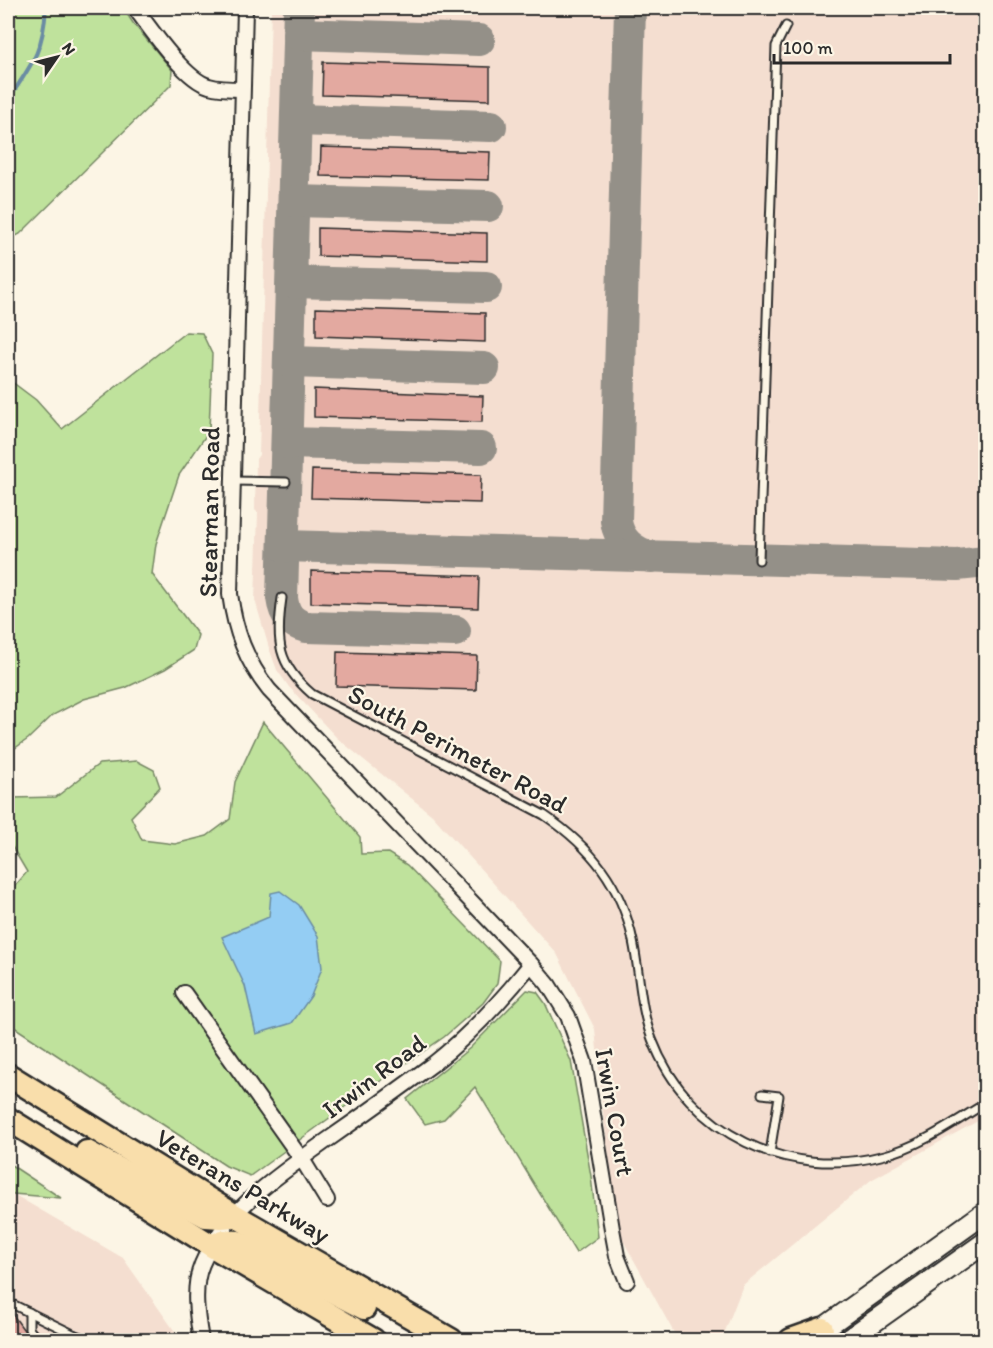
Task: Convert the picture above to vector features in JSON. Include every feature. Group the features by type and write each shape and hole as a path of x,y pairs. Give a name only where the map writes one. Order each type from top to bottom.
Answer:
{"highway":[{"name":"Veterans Parkway","path":"8,1075 234,1215 452,1341"},
{"path":"8,1107 194,1211 206,1216 234,1215"},
{"path":"8,1119 212,1246 373,1341"},
{"path":"212,1246 223,1241 238,1242 429,1341"},
{"path":"791,1341 814,1335"}],"main road":[{"path":"814,1335 986,1212"},
{"path":"848,1341 986,1242"}],"street":[{"path":"135,8 176,60 198,82 208,86 242,89"},
{"name":"Stearman Road","path":"245,8 230,594 238,637 257,674 269,690 531,964"},
{"name":"Irwin Road","path":"201,1341 197,1312 201,1266 234,1215 258,1192 454,1046 478,1024 531,964"},
{"name":"Irwin Court","path":"531,964 548,984 568,1016 584,1061 617,1256 627,1281"},
{"path":"184,993 302,1159 327,1200"}],"lane":[{"path":"759,560 776,46 786,26"},
{"path":"232,481 286,482"},
{"name":"South Perimeter Road","path":"282,598 278,630 280,644 294,676 312,694 544,815 568,832 585,848 610,881 628,919 646,1021 652,1039 667,1070 686,1096 709,1120 738,1139 770,1153 826,1163 862,1161 887,1155 922,1141 986,1103"},
{"path":"762,1094 779,1096 770,1153"},
{"path":"8,1302 77,1338 90,1341"},
{"path":"29,1312 29,1329 38,1341"}],"shaded area":[{"path":"271,8 985,8 985,1117 871,1180 743,1285 724,1334 717,1340 678,1340 619,1233 603,1113 595,1029 557,954 432,815 337,738 289,687 277,670 269,648 255,600 258,513 255,510 256,459 259,455"},
{"path":"8,1191 123,1258 181,1340 8,1340"}],"green space":[{"path":"8,8 123,8 172,70 171,85 20,234 8,240"},
{"path":"186,332 202,333 212,354 209,431 179,475 156,544 152,574 198,635 194,650 165,669 125,688 84,699 53,715 28,739 8,753 8,379 36,400 62,429"},
{"path":"263,722 360,837 361,854 388,853 407,865 500,961 497,984 483,1003 444,1037 250,1176 226,1166 8,1023 8,894 27,872 8,840 8,800 56,797 99,764 137,761 154,770 160,787 131,817 142,840 175,844 207,836 230,819 235,782"},
{"path":"527,990 537,992 545,1003 571,1061 591,1176 598,1237 576,1253 475,1087 444,1119 425,1124 407,1099 470,1048"},
{"path":"8,1163 61,1198 13,1194 8,1191"}],"water":[{"path":"280,891 299,905 318,936 322,968 311,996 292,1023 256,1034 245,986 222,937 269,917 271,893"}],"building":[{"path":"325,8 468,8 468,13"},
{"path":"323,62 490,67 490,100 322,95"},
{"path":"321,147 490,152 489,180 320,176"},
{"path":"318,228 487,233 487,261 318,256"},
{"path":"316,308 485,313 485,342 316,336"},
{"path":"314,389 483,396 482,422 314,417"},
{"path":"312,470 481,475 480,503 311,498"},
{"path":"311,571 479,576 478,608 311,603"},
{"path":"337,652 477,656 476,690 336,686"},
{"path":"8,1308 31,1340 10,1340 8,1337"}],"waterway":[{"path":"8,100 35,57 42,36 46,8"}],"taxiway":[{"path":"299,8 283,604 292,620 306,627 455,631"},
{"path":"630,8 616,521 623,540 638,552 651,557"},
{"path":"298,34 479,40"},
{"path":"296,120 491,126"},
{"path":"294,201 488,206"},
{"path":"292,282 486,287"},
{"path":"290,362 484,368"},
{"path":"287,443 481,448"},
{"path":"284,546 957,565 986,562"}]}
